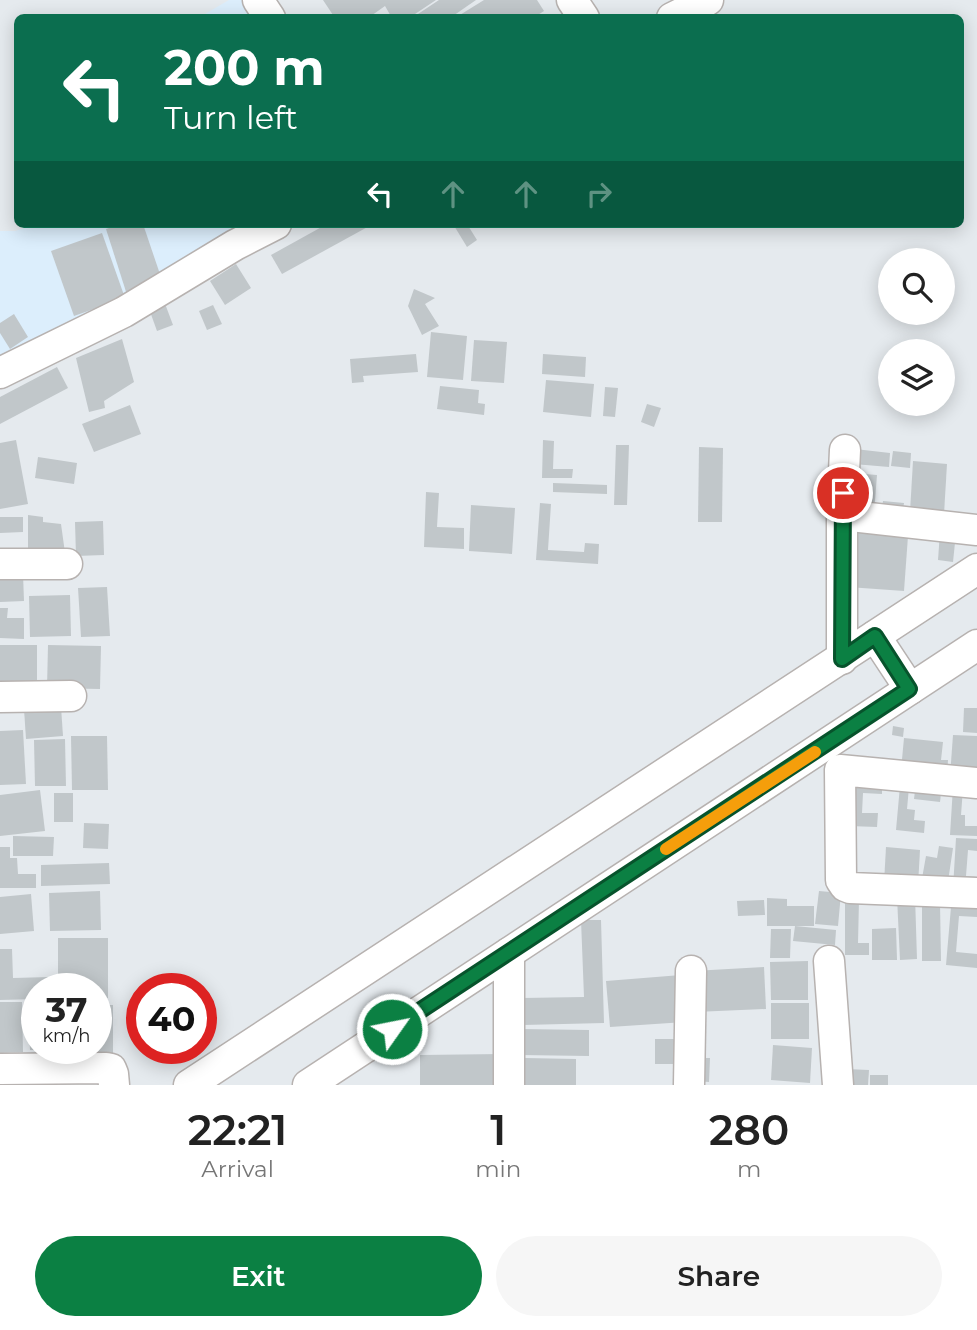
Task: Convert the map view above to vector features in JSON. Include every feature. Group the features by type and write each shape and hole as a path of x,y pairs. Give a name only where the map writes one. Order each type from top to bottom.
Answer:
{"street":[{"path":"680,14 708,0"},
{"path":"0,373 124,312 235,244 268,228"},
{"path":"842,659 845,450"},
{"path":"842,515 977,530"},
{"path":"0,564 67,564"},
{"path":"189,1085 977,569"},
{"path":"875,636 909,689"},
{"path":"308,1085 346,1073 509,953 977,645"},
{"path":"0,697 71,696"},
{"path":"977,783 840,770 841,880 845,886 977,894"},
{"path":"509,953 509,1085"},
{"path":"829,961 838,1085"},
{"path":"689,1085 691,971"},
{"path":"0,1069 106,1068 111,1069 114,1085"}],"shaded area":[{"path":"229,0 258,0 267,14 205,14"},
{"path":"25,228 269,228 0,373 0,231"}],"building":[{"path":"323,0 436,0 415,14 390,14 385,6 374,14 332,14"},
{"path":"439,0 476,0 456,14 418,14"},
{"path":"484,0 537,0 544,11 539,14 461,14"},
{"path":"144,228 164,286 128,298 106,229"},
{"path":"320,228 366,228 282,274 271,255"},
{"path":"455,228 470,228 477,240 467,247"},
{"path":"102,233 125,298 74,316 51,251"},
{"path":"236,264 251,288 225,305 210,281"},
{"path":"414,289 435,298 425,304 439,326 422,335 408,306"},
{"path":"164,301 173,325 157,331 148,306"},
{"path":"213,305 222,324 207,330 199,311"},
{"path":"14,314 28,337 10,349 0,333 0,323"},
{"path":"431,332 467,336 463,380 427,377"},
{"path":"122,339 134,382 104,401 105,408 89,412 76,358"},
{"path":"474,340 507,342 504,383 471,381"},
{"path":"416,354 418,372 363,376 364,382 352,383 350,359"},
{"path":"543,354 586,357 585,377 542,374"},
{"path":"57,367 68,388 0,424 0,397"},
{"path":"546,380 594,384 591,417 543,412"},
{"path":"440,386 479,390 478,403 485,404 484,415 437,409"},
{"path":"605,387 618,388 615,417 603,416"},
{"path":"647,404 661,408 654,427 641,422"},
{"path":"130,405 141,434 94,452 82,424"},
{"path":"16,440 28,504 0,509 0,443"},
{"path":"543,440 554,441 553,469 573,469 572,478 542,478"},
{"path":"616,445 629,445 627,505 614,505"},
{"path":"699,447 723,448 722,522 698,522"},
{"path":"855,449 890,453 889,467 854,464"},
{"path":"893,451 911,453 910,468 891,466"},
{"path":"38,457 77,463 74,484 35,478"},
{"path":"913,461 947,464 944,514 910,512"},
{"path":"852,473 877,475 874,514 849,512"},
{"path":"553,483 607,485 607,494 553,492"},
{"path":"426,492 439,493 437,527 464,528 464,549 424,547"},
{"path":"883,501 904,503 902,516 881,514"},
{"path":"540,503 551,504 548,550 584,552 585,543 599,544 598,564 536,560"},
{"path":"471,505 515,508 512,554 469,551"},
{"path":"28,515 43,517 43,522 61,524 66,560 28,559"},
{"path":"0,517 23,517 23,532 0,533"},
{"path":"103,521 104,555 76,556 75,522"},
{"path":"852,532 908,536 904,591 848,587"},
{"path":"940,532 956,533 953,562 938,560"},
{"path":"23,574 24,601 0,602 0,575"},
{"path":"107,587 110,636 81,637 78,588"},
{"path":"70,595 71,636 30,637 29,596"},
{"path":"0,608 8,608 7,618 24,618 24,639 0,638"},
{"path":"0,645 37,645 37,689 0,689"},
{"path":"48,645 101,646 100,689 47,688"},
{"path":"61,707 63,736 26,739 24,709"},
{"path":"964,708 977,708 977,733 963,732"},
{"path":"893,726 904,728 903,737 892,735"},
{"path":"23,730 26,784 0,785 0,731"},
{"path":"953,735 977,736 977,777 950,776"},
{"path":"71,736 107,736 108,790 72,790"},
{"path":"904,738 943,742 941,760 948,760 947,775 901,770"},
{"path":"65,739 66,786 35,786 34,740"},
{"path":"850,782 882,782 882,794 863,793 862,813 878,813 877,827 849,826"},
{"path":"916,782 942,785 940,802 914,799"},
{"path":"900,786 909,787 907,809 915,810 914,820 925,821 924,833 896,830"},
{"path":"953,787 963,788 961,815 965,815 965,826 977,826 977,836 950,835"},
{"path":"40,790 45,831 0,836 0,795"},
{"path":"54,793 73,793 73,822 54,822"},
{"path":"84,823 109,824 108,849 83,848"},
{"path":"13,836 54,837 53,856 13,856"},
{"path":"956,838 977,839 977,851 968,850 966,876 977,877 977,889 953,888"},
{"path":"939,846 953,848 947,888 921,884 926,856 937,858"},
{"path":"0,847 10,847 10,858 17,858 18,874 36,874 36,888 0,888"},
{"path":"886,847 920,850 918,885 884,883"},
{"path":"109,863 110,884 41,886 41,865"},
{"path":"100,891 101,930 50,931 49,893"},
{"path":"819,891 841,893 838,926 815,924"},
{"path":"31,894 34,931 0,934 0,897"},
{"path":"915,896 917,959 900,960 897,897"},
{"path":"767,898 787,899 787,906 814,906 814,926 767,926"},
{"path":"764,900 765,915 738,916 737,901"},
{"path":"845,900 859,900 858,943 869,943 869,955 845,955"},
{"path":"922,903 940,903 941,961 922,961"},
{"path":"951,907 977,909 977,917 959,916 956,952 977,954 977,968 946,965"},
{"path":"581,920 601,920 604,1023 523,1025 522,998 584,997"},
{"path":"795,926 836,930 835,945 793,941"},
{"path":"896,928 897,960 872,960 872,929"},
{"path":"771,929 791,929 790,958 770,958"},
{"path":"58,938 108,938 108,973 58,973"},
{"path":"0,949 12,949 13,978 21,978 21,999 0,1000"},
{"path":"808,961 808,1000 771,1000 770,962"},
{"path":"764,967 766,1009 695,1012 693,971"},
{"path":"681,975 685,1022 610,1027 606,981"},
{"path":"0,1002 21,1002 21,1052 0,1053"},
{"path":"771,1003 809,1003 809,1039 771,1039"},
{"path":"112,1005 113,1005 112,1058"},
{"path":"520,1029 589,1030 589,1056 520,1055"},
{"path":"655,1039 680,1039 681,1064 655,1064"},
{"path":"773,1045 812,1048 810,1083 771,1080"},
{"path":"502,1054 502,1085 420,1085 420,1055"},
{"path":"525,1058 576,1059 576,1085 524,1085"},
{"path":"696,1058 710,1058 709,1082 695,1081"},
{"path":"846,1069 869,1070 868,1085 845,1085"},
{"path":"870,1075 888,1075 888,1085 870,1085"}],"slow traffic":[{"path":"666,849 815,752"}],"route":[{"path":"392,1029 909,689 875,636 842,659 843,493"}]}
